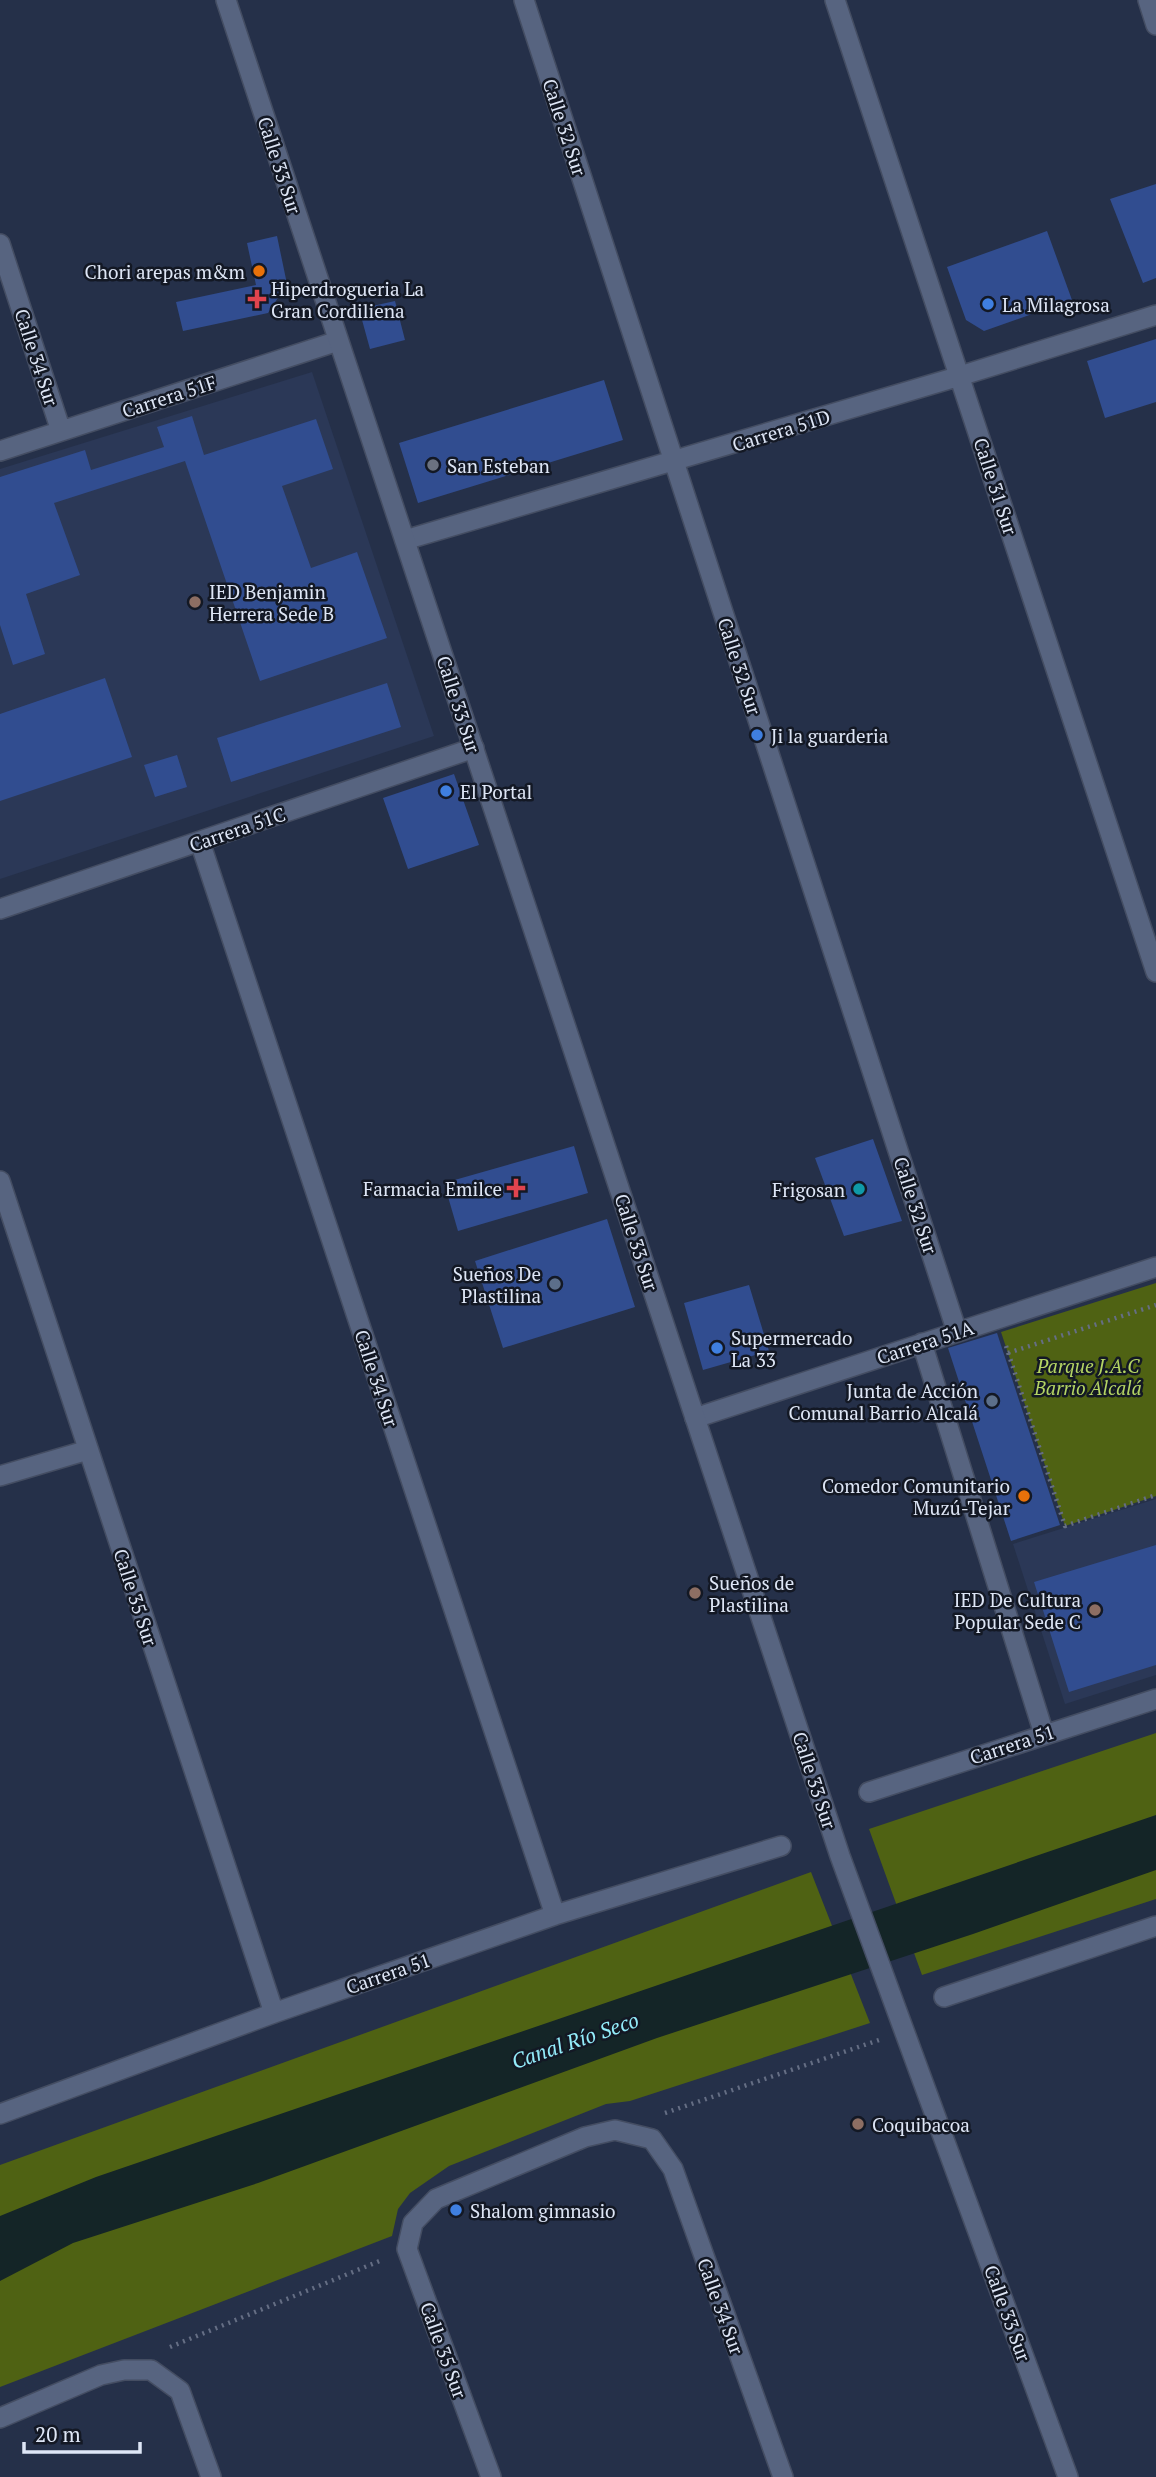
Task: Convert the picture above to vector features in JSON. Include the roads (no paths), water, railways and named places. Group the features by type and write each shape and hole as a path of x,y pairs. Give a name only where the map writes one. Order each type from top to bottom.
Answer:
{"street":[{"name":"Calle 33 Sur","path":"226,0 841,1856 1068,2477"},
{"name":"Calle 32 Sur","path":"524,0 957,1332"},
{"name":"Calle 31 Sur","path":"835,0 1156,972"},
{"path":"1148,0 1156,25"},
{"name":"Calle 34 Sur","path":"0,244 61,431"},
{"name":"Carrera 51D","path":"404,540 674,462 1156,315"},
{"name":"Carrera 51F","path":"0,450 338,341"},
{"name":"Carrera 51C","path":"0,909 474,748"},
{"name":"Calle 34 Sur","path":"200,842 555,1915"},
{"name":"Calle 35 Sur","path":"0,1181 274,2013"},
{"name":"Carrera 51A","path":"695,1418 1156,1267"},
{"path":"922,1343 1044,1734"},
{"path":"0,1476 88,1450"},
{"name":"Carrera 51","path":"869,1792 1156,1699"},
{"name":"Carrera 51","path":"2,2107 555,1915 781,1846"},
{"path":"944,1997 1156,1926"},
{"name":"Calle 34 Sur","path":"407,2249 413,2223 436,2199 585,2137 615,2130 652,2139 673,2169 783,2477"},
{"name":"Calle 35 Sur","path":"407,2249 491,2477"},
{"path":"0,2418 101,2375 124,2370 151,2370 180,2391 211,2477"}],"water":[{"name":"Canal Río Seco","path":"1156,1815 1156,1870 973,1934 657,2038 258,2183 73,2243 0,2281 0,2216 96,2177"}],"place":[{"name":"Chori arepas m&m","path":"259,271"},
{"name":"Hiperdrogueria La Gran Cordiliena","path":"257,299"},
{"name":"La Milagrosa","path":"988,304"},
{"name":"San Esteban","path":"433,465"},
{"name":"IED Benjamin Herrera Sede B","path":"195,602"},
{"name":"Ji la guarderia","path":"757,735"},
{"name":"El Portal","path":"446,791"},
{"name":"Farmacia Emilce","path":"516,1188"},
{"name":"Frigosan","path":"859,1189"},
{"name":"Sueños De Plastilina","path":"555,1284"},
{"name":"Supermercado La 33","path":"717,1348"},
{"name":"Junta de Acción Comunal Barrio Alcalá","path":"992,1401"},
{"name":"Comedor Comunitario Muzú-Tejar","path":"1024,1496"},
{"name":"Sueños de Plastilina","path":"695,1593"},
{"name":"IED De Cultura Popular Sede C","path":"1095,1610"},
{"name":"Coquibacoa","path":"858,2124"},
{"name":"Shalom gimnasio","path":"456,2210"}],"park label":[{"name":"Parque J.A.C Barrio Alcalá","path":"1088,1376"}]}
